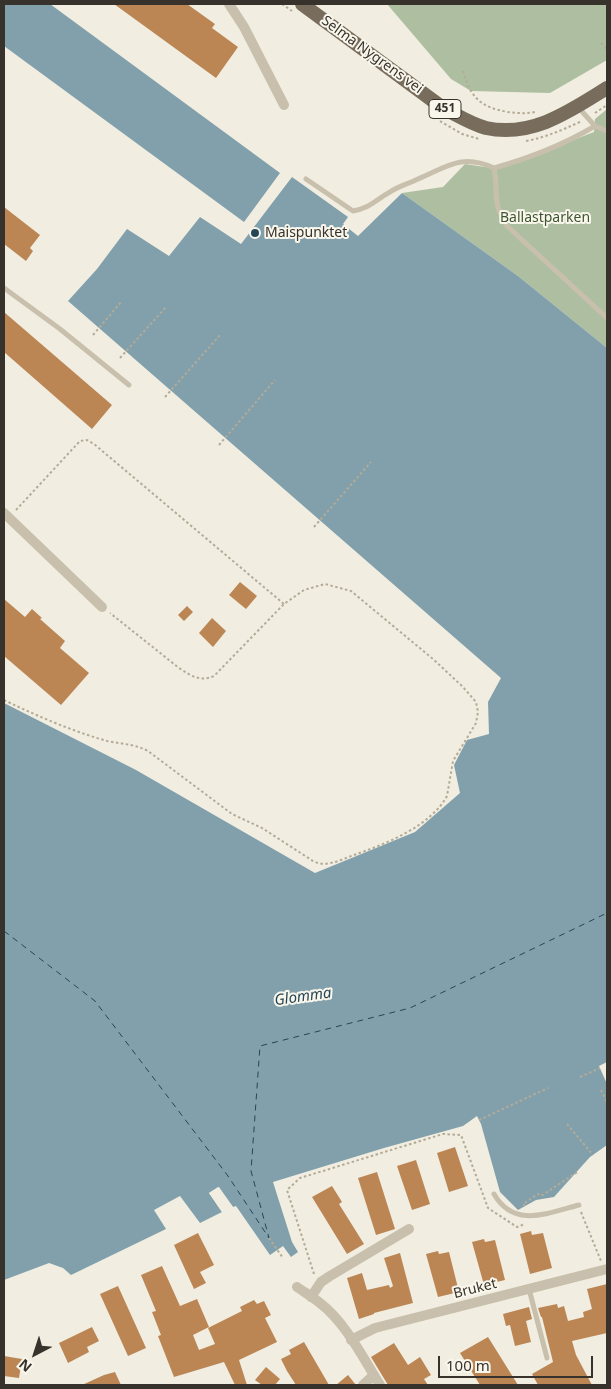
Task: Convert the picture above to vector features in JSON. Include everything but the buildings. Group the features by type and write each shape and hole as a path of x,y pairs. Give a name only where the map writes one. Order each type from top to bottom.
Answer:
{"main road":[{"name":"Selma Nygrens vei","path":"302,4 444,108 484,128 500,130 542,125 565,114 607,88"}],"street":[{"path":"229,4 244,27 284,105"},
{"path":"6,515 102,607"},
{"path":"311,1297 318,1286 330,1276 409,1229"},
{"name":"Bruket","path":"351,1340 375,1328 606,1270"},
{"path":"297,1287 330,1312 351,1340 380,1385"},
{"path":"363,1385 374,1375"}],"lane":[{"path":"578,106 595,126 607,131"},
{"path":"306,179 353,211 365,209 402,185 455,162 471,161 484,163 494,168 522,160 563,144 595,126"},
{"path":"494,168 496,201 500,216 507,226 607,318"},
{"path":"4,288 60,329 129,385"},
{"path":"494,1194 508,1211 522,1216 546,1214 578,1205"},
{"path":"529,1289 546,1358"}],"path":[{"path":"601,43 607,50"},
{"path":"463,70 471,91 485,106 494,110 514,113 541,111"},
{"path":"594,114 607,105"},
{"path":"575,124 582,121"},
{"path":"94,334 122,301"},
{"path":"120,358 166,306"},
{"path":"165,397 221,334"},
{"path":"219,445 275,380"},
{"path":"6,515 80,441 87,440 284,604"},
{"path":"314,526 371,462"},
{"path":"4,700 51,721 107,740 138,746 148,750 217,804 239,818 262,828 317,863 326,864 333,862 374,848 403,835 435,811 447,796 453,761 476,723 478,712 476,702 463,687 351,591 325,584 304,590 284,604 214,676 206,679 191,676 179,668 102,607"},
{"path":"580,1077 600,1068"},
{"path":"479,1120 548,1088"},
{"path":"601,1090 607,1102"},
{"path":"567,1124 593,1155"},
{"path":"318,1286 308,1260 287,1190 300,1178 443,1134 462,1134 488,1208 517,1227 526,1223"},
{"path":"525,1206 523,1204 538,1194 541,1196 579,1171"},
{"path":"578,1205 606,1270"},
{"path":"269,1238 283,1258"}],"green space":[{"path":"387,4 607,4 607,60 550,93 471,91 451,79"},
{"name":"Ballastparken","path":"607,109 607,348 518,276 402,193 443,187 465,164 498,169 594,132 595,119"}],"water":[{"path":"4,4 50,4 280,173 244,222 4,46"},
{"name":"Glomma","path":"292,177 348,217 343,224 358,236 402,193 518,276 607,348 607,1062 599,1066 607,1084 607,1145 590,1157 554,1197 536,1200 518,1210 500,1192 481,1124 477,1116 463,1126 273,1182 292,1242 298,1252 291,1257 283,1246 270,1255 236,1206 233,1207 218,1187 209,1193 222,1212 200,1223 180,1196 154,1210 166,1229 71,1275 63,1268 49,1263 4,1280 4,703 136,770 315,873 415,832 460,793 454,765 467,740 489,734 488,702 501,678 68,301 97,269 127,229 169,256 200,217 241,244"}],"pier":[{"path":"219,1187 233,1207 230,1208 218,1190 213,1193 224,1211 222,1212 209,1193"}],"ferry route":[{"path":"4,931 95,1001 228,1176 269,1238 251,1171 260,1046 410,1008 607,913"}],"place":[{"name":"Maispunktet","path":"255,233"}]}
